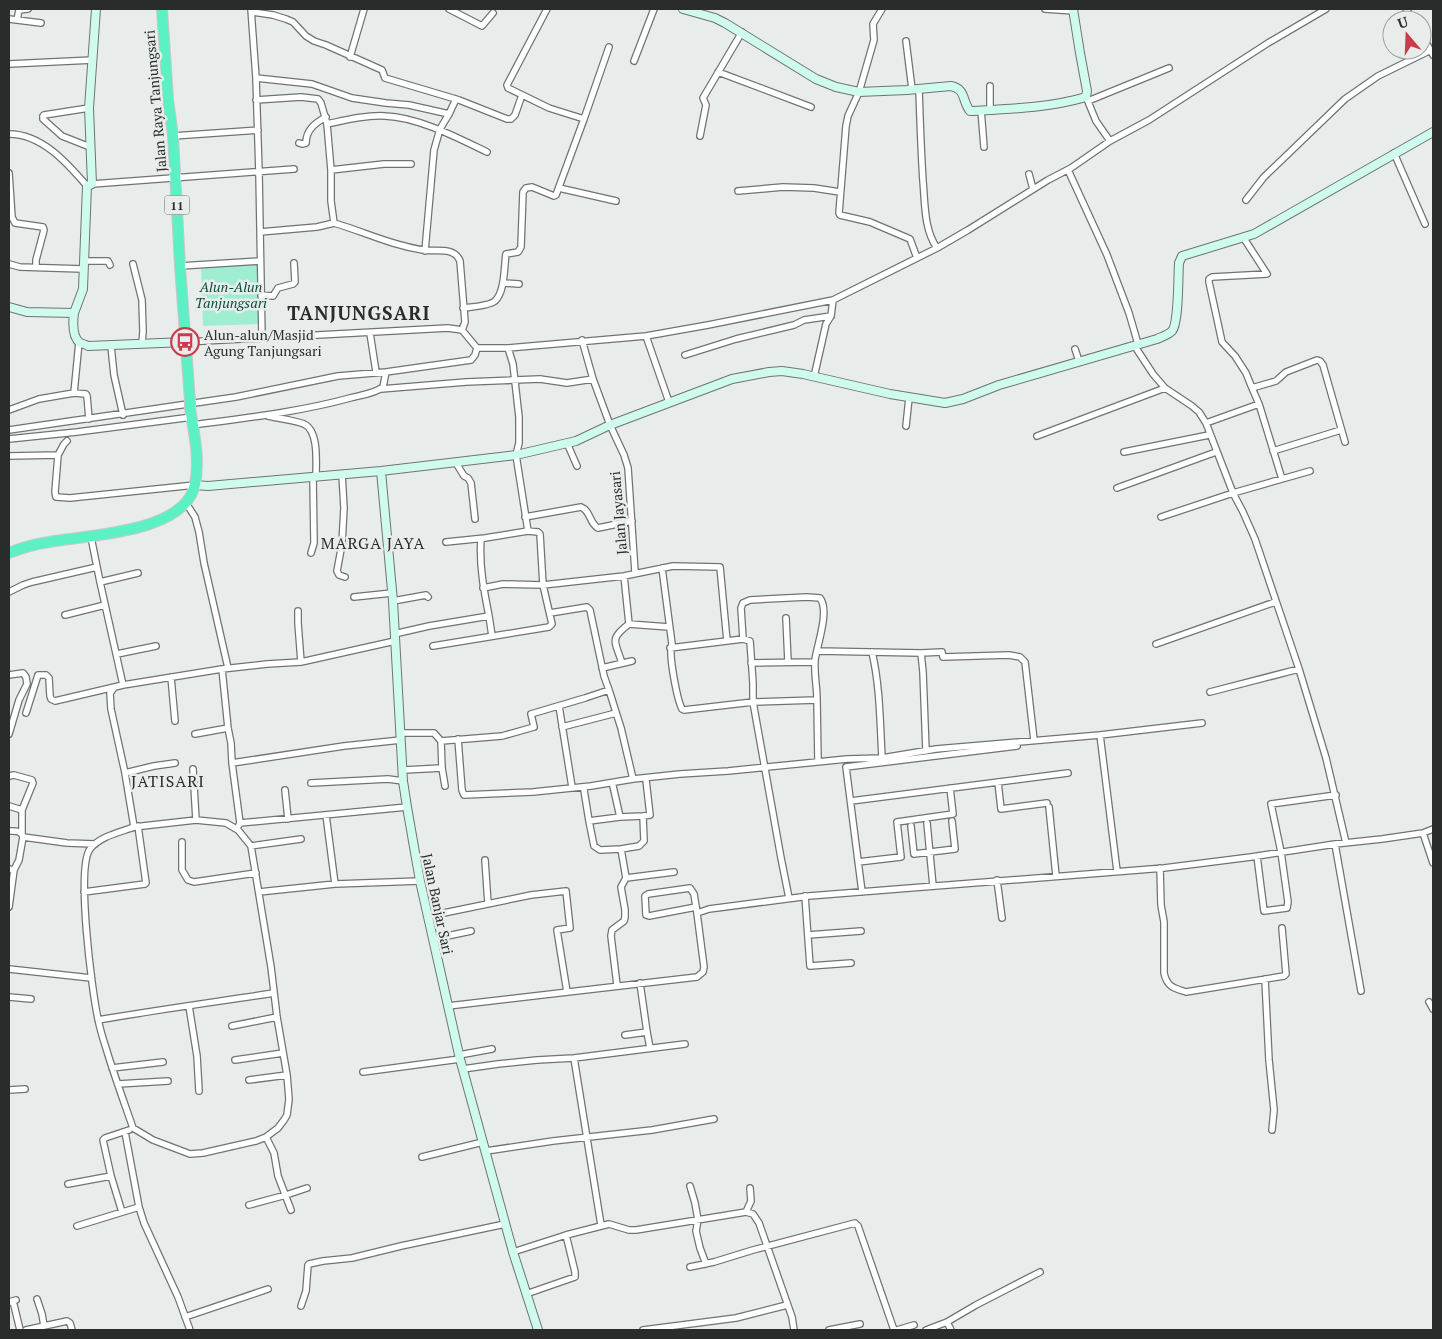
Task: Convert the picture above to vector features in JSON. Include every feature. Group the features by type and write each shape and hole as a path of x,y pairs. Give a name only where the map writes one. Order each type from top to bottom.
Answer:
{"highway":[{"name":"Jalan Raya Tanjungsari","path":"162,9 168,98 173,136 191,413"},
{"name":"11","path":"9,553 50,542 91,537 140,526 162,520 177,511 186,503 195,485 197,450 191,413"}],"street":[{"path":"16,20 18,11 28,9"},
{"path":"74,393 79,342 73,326 74,313 83,289 89,185 89,108 96,9"},
{"path":"350,57 364,9"},
{"path":"449,9 482,26 493,13"},
{"path":"547,9 508,82 508,88 549,108 584,119"},
{"path":"634,61 654,9"},
{"path":"683,9 715,18 742,32 816,78 836,87 859,92 951,86 961,91 966,106 970,111 1058,104 1087,99 1169,68"},
{"path":"882,9 873,24 874,40 859,92 848,116 839,213 840,215 870,222 910,239 917,258"},
{"path":"1045,9 1074,10 1087,99 1096,121 1110,141"},
{"path":"477,348 508,348 582,340 646,336 833,300 937,248 968,230 1326,9"},
{"path":"262,338 258,130 251,10 293,22 306,36 314,41 382,70 385,78 456,99 510,119 515,115 522,95"},
{"path":"9,19 41,23"},
{"path":"700,136 706,105 703,98 742,32"},
{"path":"906,41 915,89 926,216 933,242 937,248"},
{"path":"463,308 493,302 498,297 506,254 518,252 521,247 522,195 524,189 532,187 554,196 556,195 609,47"},
{"path":"9,64 93,60"},
{"path":"1246,200 1264,177 1345,99 1378,76 1414,60"},
{"path":"718,72 810,107"},
{"path":"256,78 312,84 352,98 409,105 450,114"},
{"path":"990,86 990,109"},
{"path":"256,100 301,97 318,99 321,103 327,124 334,223"},
{"path":"425,250 433,156 440,130 450,114 456,99"},
{"path":"89,108 44,115 43,119 62,136 90,147"},
{"path":"981,110 984,147"},
{"path":"327,124 366,117 386,116 402,118 440,130 487,152"},
{"path":"299,143 306,143 309,131 326,117"},
{"path":"173,136 258,130"},
{"path":"67,441 58,455 55,495 60,498 88,497 195,485 208,486 381,471 516,455 576,441 610,425 732,379 747,375 782,371 945,404 999,385 1157,339 1172,331 1176,321 1179,263 1182,256 1254,234 1433,132"},
{"path":"9,134 18,134 31,138 49,148 89,185 294,169"},
{"path":"1394,153 1425,224"},
{"path":"331,170 376,164 411,164"},
{"path":"1068,170 1107,255 1129,313 1136,345 1153,374 1165,388 1192,406 1199,412 1206,423 1233,493 1255,539 1299,669 1326,758 1346,842"},
{"path":"9,173 12,218 15,223 38,225 43,227 44,230 36,267"},
{"path":"1028,174 1033,189"},
{"path":"738,190 783,187 814,188 840,192"},
{"path":"559,188 616,201"},
{"path":"260,232 317,227 334,223 378,240 400,246 425,250 452,251 459,258 460,262 465,322 462,330"},
{"path":"1243,237 1267,274 1212,277 1209,279 1209,282 1222,342 1235,356 1252,388 1259,404 1282,479"},
{"path":"9,264 36,267 84,265 105,260 110,265"},
{"path":"180,266 260,261"},
{"path":"261,295 273,296 278,288 294,284 294,263"},
{"path":"133,264 142,300 142,344"},
{"path":"502,283 519,284"},
{"path":"814,377 826,324 831,316 833,300"},
{"path":"9,307 27,312 74,313"},
{"path":"685,355 736,339 794,325 804,320 831,316"},
{"path":"79,342 94,346 112,346 448,328 462,330 477,348"},
{"path":"370,333 376,372"},
{"path":"646,336 669,402"},
{"name":"Jalan Jayasari","path":"582,340 593,379 628,468 635,572"},
{"path":"112,346 114,375 123,415"},
{"path":"9,430 123,415 236,397 338,376 386,372 471,360 477,348"},
{"path":"508,348 516,381 519,443 516,455 528,531"},
{"path":"1075,349 1079,361"},
{"path":"1252,388 1276,381 1286,372 1317,360 1320,361 1323,365 1345,442"},
{"path":"381,389 386,372"},
{"path":"266,416 339,401 381,389 466,382 540,379 567,383 593,379"},
{"path":"1037,436 1165,388"},
{"path":"9,410 39,399 74,393 86,394 89,419"},
{"path":"906,426 909,398"},
{"path":"1206,423 1259,404"},
{"path":"9,439 77,432 191,413 266,416 303,424 311,430 315,445 314,543 311,553"},
{"path":"1273,451 1341,430"},
{"path":"1124,452 1210,435"},
{"path":"567,443 577,466"},
{"path":"1117,488 1216,452"},
{"path":"9,456 58,455"},
{"path":"456,463 464,476 472,483 475,519"},
{"name":"Jalan Banjar Sari","path":"381,471 392,597 404,781 420,881 463,1069 513,1252 538,1330"},
{"path":"1162,517 1233,493 1310,471"},
{"path":"342,474 344,508 338,575 345,577"},
{"path":"186,503 200,532 204,563 225,668 228,728 240,823 238,830"},
{"path":"525,516 581,507 588,511 593,524 598,528 632,521"},
{"path":"433,646 552,624 543,585 540,534 538,532 528,531 480,539 446,542"},
{"path":"91,537 123,684"},
{"path":"480,539 483,588 492,636"},
{"path":"483,588 503,584 543,585 624,576 635,572 673,566 720,567 727,641"},
{"path":"9,592 32,582 97,567"},
{"path":"662,568 672,644 670,648 672,666 682,709 753,702 817,700"},
{"path":"100,582 138,573"},
{"path":"624,576 629,624"},
{"path":"354,597 426,595 428,597"},
{"path":"743,639 741,608 743,603 750,600 807,597 820,598 823,602 823,625 815,662 818,762"},
{"path":"1156,644 1275,602"},
{"path":"65,615 105,605"},
{"path":"550,613 588,607 590,610 602,668 633,779"},
{"path":"298,611 301,662"},
{"path":"26,713 38,675 40,674 46,675 49,678 50,696 55,701 114,688 123,684 225,668 301,662 395,638 429,626 489,616"},
{"path":"786,618 788,662"},
{"path":"622,663 615,638 629,624 669,627"},
{"path":"670,648 743,639 750,641 753,702 789,898"},
{"path":"117,654 156,646"},
{"path":"817,651 942,652 943,657 1009,655 1020,657 1025,662 1034,740"},
{"path":"872,652 879,696 882,758"},
{"path":"921,653 926,751"},
{"path":"602,668 632,661"},
{"path":"752,663 815,662"},
{"path":"1210,692 1299,669"},
{"path":"9,675 23,673 27,684 18,700 9,734"},
{"path":"171,677 175,721"},
{"path":"84,892 145,884 136,826 111,709 110,693 114,688"},
{"path":"442,741 502,736 534,727 530,714 609,690"},
{"path":"559,706 572,787"},
{"path":"562,727 616,713"},
{"path":"458,739 464,795 533,792 592,786 633,779 882,758 926,751 1100,735 1202,723"},
{"path":"194,734 228,728"},
{"path":"232,763 401,736 434,733 442,741 442,768 445,786"},
{"path":"1100,735 1117,871"},
{"path":"862,892 846,768 1017,746"},
{"path":"125,773 154,766 175,764"},
{"path":"404,770 442,768"},
{"path":"192,769 196,820"},
{"path":"850,801 1068,773"},
{"path":"9,776 14,775 32,780 32,786 22,810 19,860 11,870 9,907"},
{"path":"589,821 650,814 646,780"},
{"path":"311,783 404,781"},
{"path":"998,782 1001,808 1048,805 1056,876"},
{"path":"613,786 620,817"},
{"path":"858,862 901,857 897,822 953,814 950,788"},
{"path":"284,790 288,819"},
{"path":"584,790 594,846 597,849 638,847 644,841 643,816"},
{"path":"1257,856 1264,911 1288,907 1281,852 1271,804 1336,795"},
{"path":"9,806 22,810"},
{"path":"240,823 407,808"},
{"path":"326,815 335,884"},
{"path":"196,820 226,823 238,830 251,846 287,1075 289,1099 287,1115 278,1128 266,1137 216,1150 190,1154 153,1140 133,1128 98,1020 91,978 84,892 87,856 95,844 136,826 196,820"},
{"path":"911,826 914,854 955,850 952,821"},
{"path":"927,823 933,886"},
{"path":"448,1006 697,977 703,972 704,967 696,910 694,894 690,888 648,894 645,896 645,912 649,916 696,910 709,909 805,896 1160,868 1257,856 1433,829"},
{"path":"9,831 18,831 22,835 67,842 95,844"},
{"path":"1423,832 1433,863"},
{"path":"251,846 300,839"},
{"path":"182,842 182,870 188,880 194,882 256,873"},
{"path":"1335,844 1361,991"},
{"path":"617,986 611,936 612,930 624,921 625,910 621,887 626,878 621,849"},
{"path":"485,860 488,904"},
{"path":"1160,868 1161,905 1164,922 1164,973 1166,981 1174,988 1186,992 1284,976 1286,974 1282,928"},
{"path":"626,878 674,872"},
{"path":"997,880 1002,918"},
{"path":"259,892 335,884 420,881"},
{"path":"429,916 531,895 566,891 570,928 558,929 557,931 567,992"},
{"path":"805,896 810,966 851,963"},
{"path":"432,939 471,931"},
{"path":"808,934 861,931"},
{"path":"9,969 91,978"},
{"path":"1265,979 1269,1060 1274,1110 1272,1130"},
{"path":"640,983 650,1048"},
{"path":"98,1020 274,993"},
{"path":"9,997 31,999"},
{"path":"1429,1002 1433,1009"},
{"path":"189,1006 197,1056 199,1091"},
{"path":"232,1026 277,1017"},
{"path":"626,1035 647,1032"},
{"path":"463,1069 685,1044"},
{"path":"363,1072 460,1057 492,1049"},
{"path":"235,1060 283,1053"},
{"path":"574,1058 601,1225"},
{"path":"112,1068 162,1062"},
{"path":"249,1080 287,1075"},
{"path":"118,1084 168,1081"},
{"path":"9,1090 25,1089"},
{"path":"486,1151 553,1140 652,1130 714,1119"},
{"path":"122,1212 103,1140 133,1128"},
{"path":"125,1132 139,1207 144,1223 178,1297 190,1330"},
{"path":"266,1137 274,1153 278,1176 291,1210"},
{"path":"422,1157 483,1142"},
{"path":"68,1184 111,1176"},
{"path":"690,1186 698,1220 696,1230 706,1264"},
{"path":"249,1205 307,1188"},
{"path":"746,1212 751,1201 750,1188"},
{"path":"77,1226 139,1207"},
{"path":"513,1252 601,1225 609,1224 629,1230 636,1230 746,1212 753,1214 760,1222 792,1317 794,1330"},
{"path":"690,1267 853,1223 857,1224 896,1330 914,1325"},
{"path":"302,1306 306,1291 308,1265 310,1264 352,1258 506,1224"},
{"path":"526,1294 575,1277 576,1272 566,1235"},
{"path":"926,1330 947,1322 1040,1272"},
{"path":"185,1317 268,1289"},
{"path":"37,1299 44,1326"},
{"path":"13,1303 20,1330"},
{"path":"642,1330 736,1318 787,1305"},
{"path":"26,1330 67,1322 70,1322 71,1328"},
{"path":"947,1322 951,1330"},
{"path":"829,1330 860,1324"}],"green space":[{"name":"Alun-Alun Tanjungsari","path":"258,263 260,324 203,326 201,265"}],"place":[{"name":"Alun-alun/Masjid Agung Tanjungsari","path":"185,342"}],"district":[{"name":"TANJUNGSARI","path":"359,312"},
{"name":"MARGA JAYA","path":"373,543"},
{"name":"JATISARI","path":"168,781"}]}
